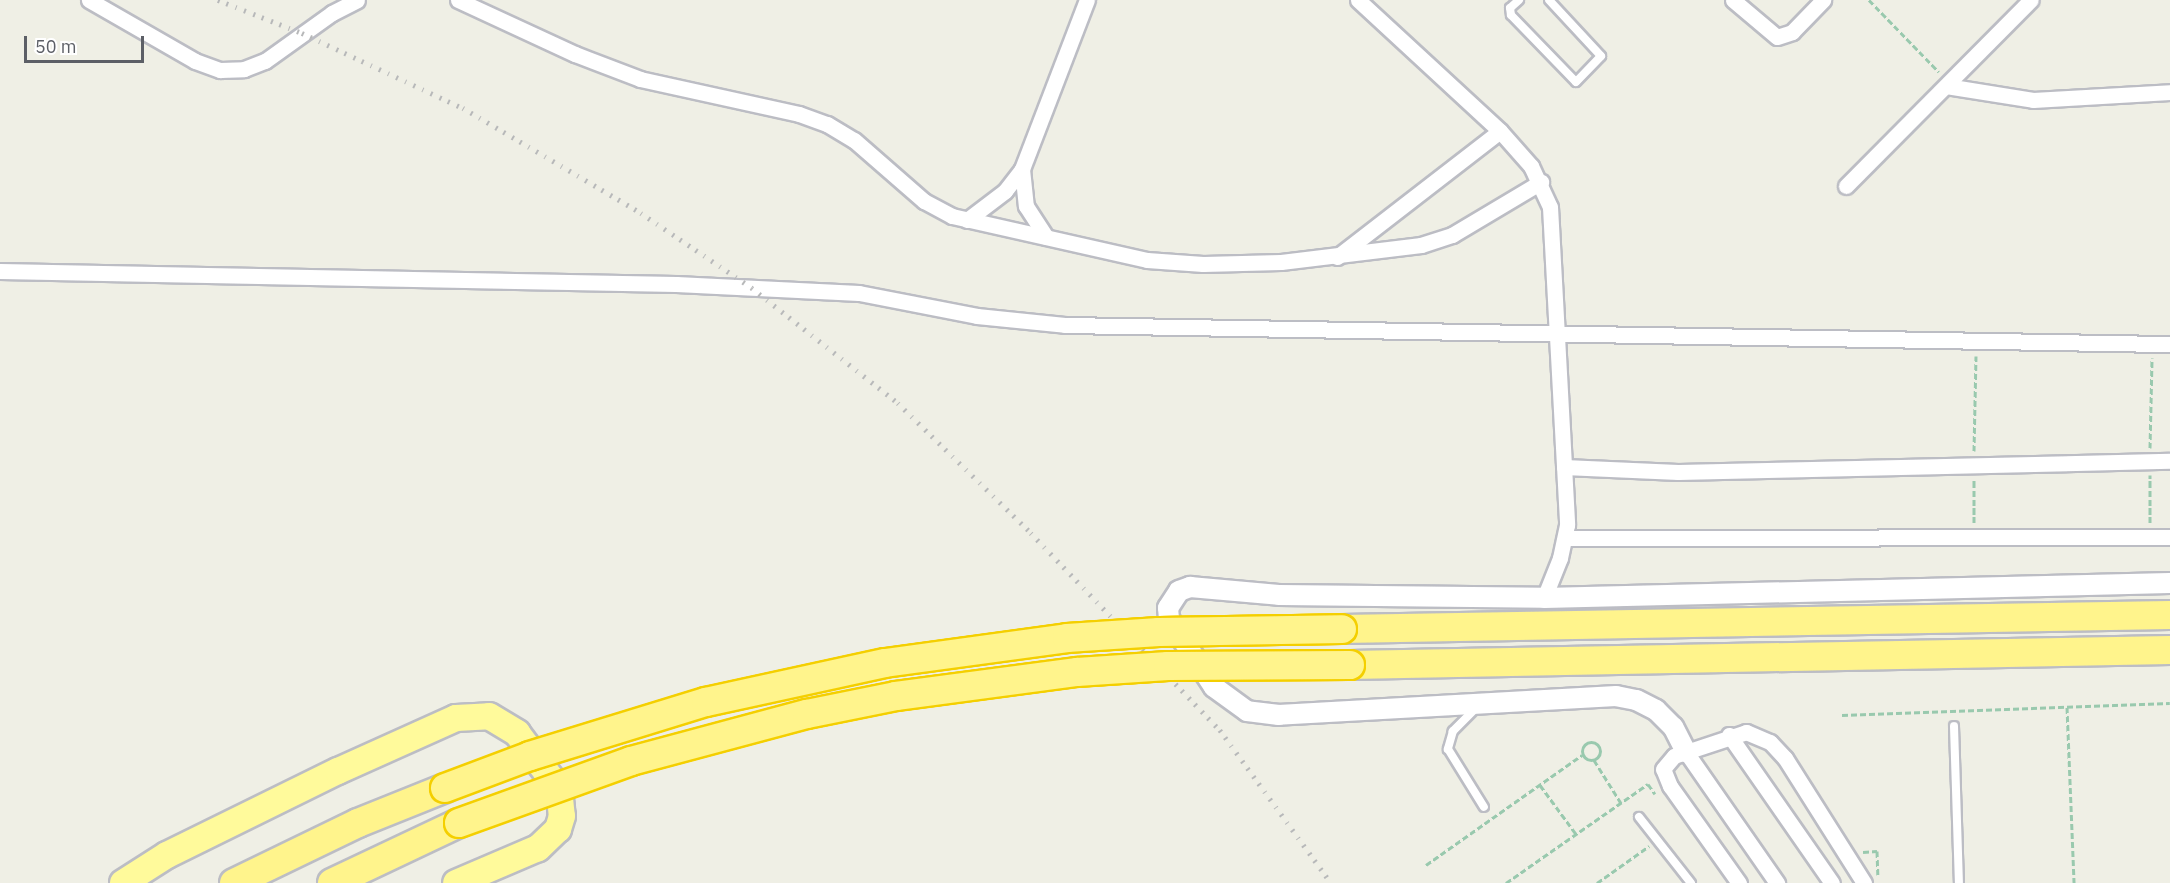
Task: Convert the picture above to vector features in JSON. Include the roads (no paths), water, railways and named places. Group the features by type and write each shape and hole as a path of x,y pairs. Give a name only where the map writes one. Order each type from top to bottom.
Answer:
{"highway":[{"path":"234,883 358,823 530,756 706,702 885,663 976,649 1124,634 2170,615"},
{"path":"332,883 459,823 631,761 807,714 896,696 986,682 1122,669 2170,650"},
{"path":"123,883 167,855 338,771 456,718 489,716 517,733 559,789 562,816 558,829 538,848 456,883"}],"street":[{"path":"89,0 195,61 220,70 244,69 265,62 332,14 357,0"},
{"path":"458,0 484,7 640,79 799,114 827,124 854,140 924,201 967,220 1147,260 1281,262 1337,257 1437,242 1541,182"},
{"path":"967,220 1005,191 1022,169 1086,0"},
{"path":"1358,0 1500,131 1541,182 1550,207 1555,254 1555,335 1565,538 1544,597"},
{"path":"1732,0 1777,37 1792,32 1823,0"},
{"path":"1846,186 2031,0"},
{"path":"1948,84 2033,100 2170,92"},
{"path":"1337,257 1500,131"},
{"path":"1022,169 1026,206 1047,237"},
{"path":"0,271 676,284 859,293 977,316 1065,325 2170,344"},
{"path":"1563,467 1678,472 2170,461"},
{"path":"1565,538 2170,537"},
{"path":"1777,883 1665,718 1646,704 1626,697 1484,701 1279,715 1247,711 1214,687 1169,619 1168,608 1179,591 1190,587 1279,595 1544,597 2170,583"},
{"path":"1729,735 1832,883"},
{"path":"1739,883 1665,777 1666,762 1729,735 1759,735 1778,749 1864,883"}],"lane":[{"path":"1519,0 1510,8 1511,15 1576,82 1601,56 1549,0"},
{"path":"1484,701 1453,731 1449,749 1484,807"},
{"path":"1954,726 1959,883"},
{"path":"1639,817 1691,883"}],"railway":[{"path":"218,0 302,33 463,108 641,213 752,288 898,403 1031,533 1220,730 1331,883"}]}
